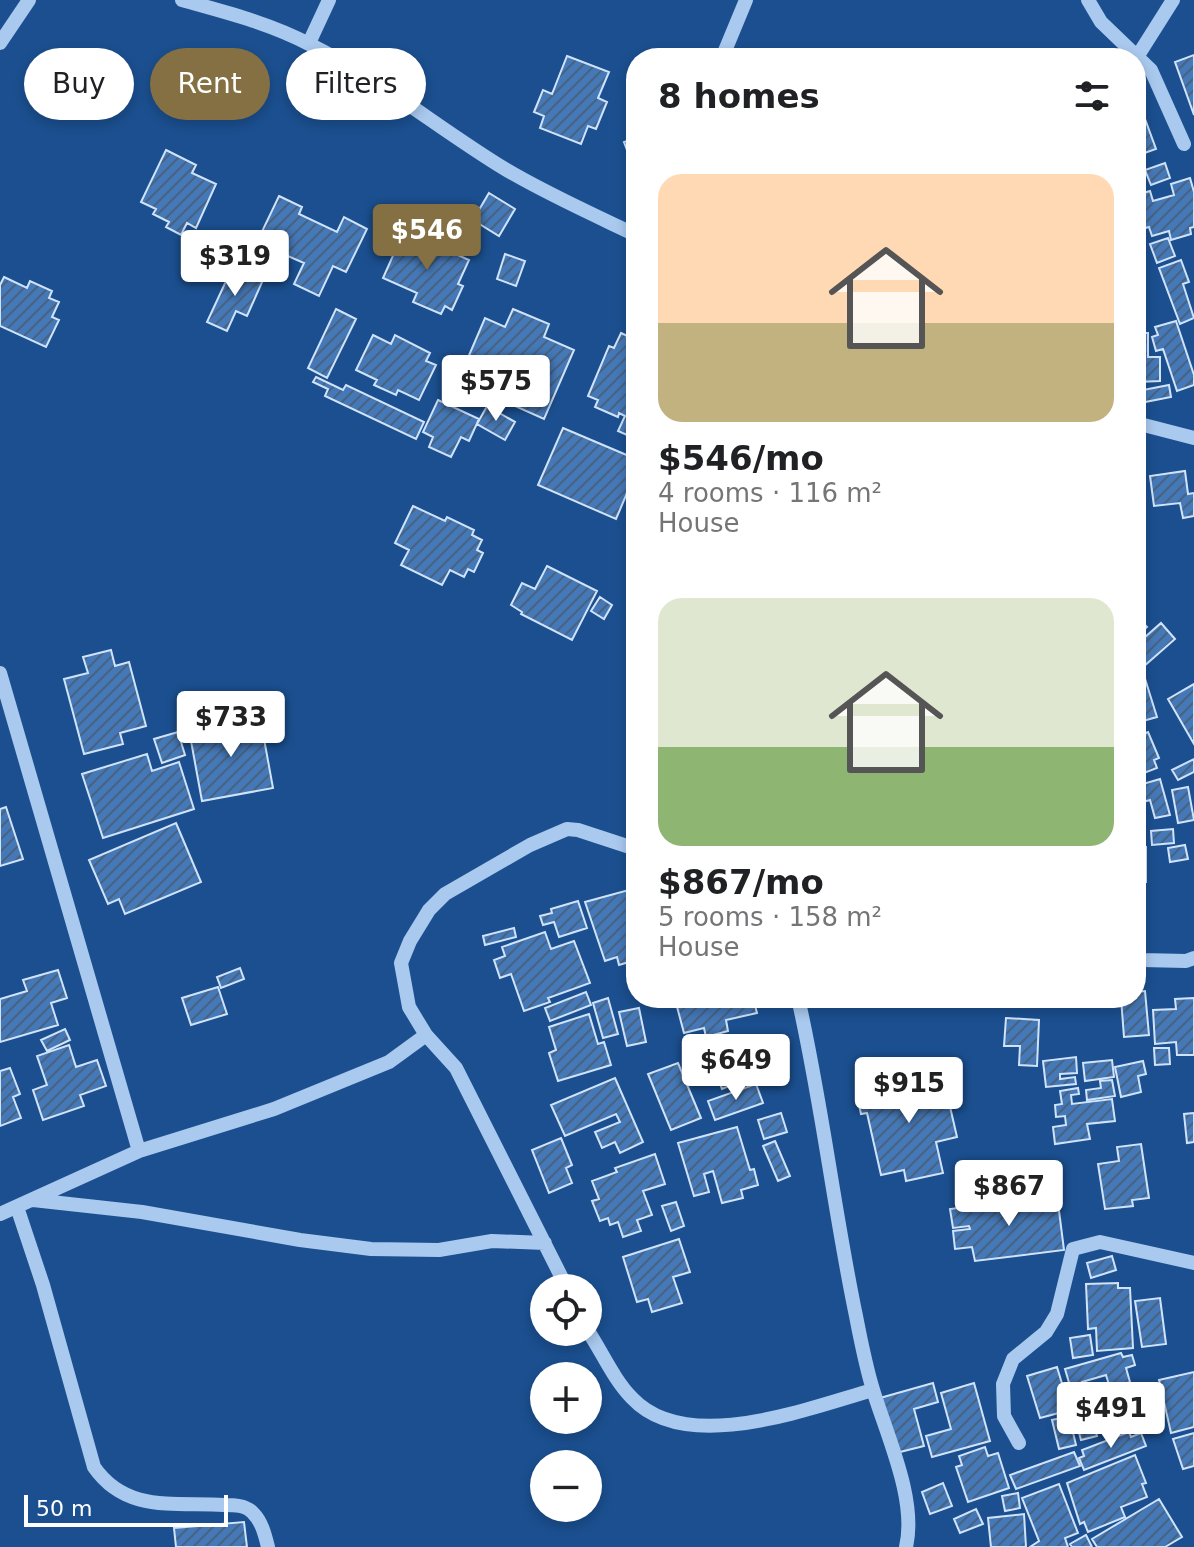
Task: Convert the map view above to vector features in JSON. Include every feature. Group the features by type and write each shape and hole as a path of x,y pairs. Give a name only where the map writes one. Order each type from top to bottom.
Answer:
{"street":[{"path":"0,43 29,0"},
{"path":"182,0 256,21 309,43 505,169 626,230"},
{"path":"309,43 329,0"},
{"path":"726,48 746,0"},
{"path":"1088,0 1101,22 1128,48"},
{"path":"1143,48 1173,0"},
{"path":"1146,67 1154,76 1184,144"},
{"path":"1146,426 1194,438"},
{"path":"2,683 139,1151"},
{"path":"560,1274 456,1068 426,1035 409,1007 401,963 429,910 445,894 530,845 567,829 626,846"},
{"path":"1146,960 1186,961 1194,958"},
{"path":"800,1008 856,1314 873,1390 907,1503 909,1534 906,1547"},
{"path":"0,1214 139,1151 319,1092 389,1062 426,1035"},
{"path":"33,1200 142,1212 300,1240 371,1249 439,1250 492,1241 545,1243"},
{"path":"17,1207 43,1285 94,1467 104,1481 124,1495 160,1504 239,1505 252,1511 263,1529 268,1547"},
{"path":"1019,1443 1004,1416 1003,1384 1013,1359 1046,1332 1057,1314 1073,1249 1100,1242 1194,1263"},
{"path":"598,1346 630,1397 652,1413 681,1424 703,1426 777,1418 873,1390"}],"building":[{"path":"1194,55 1194,115 1175,62"},
{"path":"567,56 609,72 598,98 607,102 596,129 588,126 581,144 540,128 544,116 534,112 543,90 552,94"},
{"path":"1146,122 1156,149 1146,152"},
{"path":"166,150 196,165 192,173 216,184 196,228 187,223 181,235 166,227 169,222 153,214 156,209 141,202"},
{"path":"1165,163 1170,178 1151,185 1146,170"},
{"path":"1190,178 1194,192 1194,227 1190,228 1191,234 1171,240 1169,231 1152,236 1149,227 1146,228 1146,192 1150,191 1153,201 1174,195 1171,184"},
{"path":"489,193 515,209 499,236 473,220"},
{"path":"279,196 302,207 299,214 337,232 344,217 367,229 346,272 333,266 319,296 294,284 304,263 288,256 276,281 245,267"},
{"path":"404,231 469,260 458,284 463,286 452,310 445,306 441,314 413,302 417,293 383,278"},
{"path":"1168,238 1175,256 1157,263 1150,244"},
{"path":"505,254 525,261 516,286 497,279"},
{"path":"1181,260 1189,282 1183,284 1194,318 1180,324 1159,268"},
{"path":"233,266 263,280 247,316 236,311 227,331 207,322"},
{"path":"4,277 27,288 30,281 52,291 49,298 59,302 52,317 59,320 46,347 0,326 0,285"},
{"path":"336,309 356,319 327,378 308,368"},
{"path":"513,309 549,324 544,337 574,350 544,419 515,406 520,394 506,389 499,406 472,394 480,374 464,367 485,318 505,327"},
{"path":"1176,321 1194,375 1194,385 1177,391 1163,349 1156,351 1152,337 1158,335 1155,327"},
{"path":"621,333 626,335 626,435 618,431 625,416 619,413 618,417 595,407 598,400 588,396 609,346 614,348"},
{"path":"1146,333 1148,357 1160,357 1160,381 1146,382"},
{"path":"373,335 391,344 395,335 430,353 426,361 436,365 419,400 398,390 396,395 374,385 377,380 356,370"},
{"path":"316,377 343,390 346,385 424,422 416,439 325,396 328,389 313,382"},
{"path":"1169,385 1171,397 1146,402 1146,389"},
{"path":"438,400 479,419 469,441 461,437 451,457 429,447 433,437 423,432"},
{"path":"487,406 515,422 505,440 477,424"},
{"path":"563,428 626,455 626,496 616,519 538,485"},
{"path":"1185,471 1188,494 1194,493 1194,516 1183,518 1180,503 1154,506 1150,476"},
{"path":"413,506 474,530 472,535 482,540 477,550 483,553 474,572 468,569 464,577 450,570 442,585 401,565 409,550 395,543"},
{"path":"547,566 597,591 572,640 521,614 511,605 522,583 535,589"},
{"path":"600,597 612,605 604,619 591,611"},
{"path":"1161,623 1175,639 1146,664 1146,636"},
{"path":"111,650 115,666 129,662 146,726 120,733 123,744 84,754 64,679 88,673 83,657"},
{"path":"1146,682 1157,717 1146,720"},
{"path":"1194,684 1194,744 1168,699"},
{"path":"260,717 273,788 202,801 189,730"},
{"path":"178,732 185,755 162,763 154,739"},
{"path":"1146,733 1159,758 1154,760 1157,768 1146,772"},
{"path":"147,754 152,771 179,762 194,809 103,838 82,774"},
{"path":"1194,759 1194,772 1178,780 1172,770"},
{"path":"1160,779 1170,815 1155,818 1150,800 1146,801 1146,783"},
{"path":"1188,787 1194,820 1178,823 1172,790"},
{"path":"6,807 23,859 0,866 0,809"},
{"path":"176,823 201,882 125,914 119,899 108,904 89,860"},
{"path":"1173,829 1174,843 1152,845 1151,831"},
{"path":"1185,845 1188,859 1170,862 1168,848"},
{"path":"626,891 626,963 619,965 617,957 605,961 585,902"},
{"path":"578,901 587,928 559,937 554,922 543,925 540,916 552,913 551,909"},
{"path":"514,928 516,937 485,945 483,936"},
{"path":"545,932 551,949 574,941 590,983 548,998 550,1002 524,1011 511,974 500,978 494,960 505,956 502,947"},
{"path":"240,968 244,979 221,988 217,977"},
{"path":"58,970 67,998 51,1003 58,1025 0,1042 0,999 27,991 23,980"},
{"path":"218,987 227,1014 191,1025 182,998"},
{"path":"586,992 591,1005 550,1021 545,1008"},
{"path":"608,998 618,1034 603,1038 593,1003"},
{"path":"1194,998 1194,1055 1177,1055 1176,1042 1155,1044 1153,1010 1176,1009 1175,999"},
{"path":"1146,1002 1149,1035 1124,1037 1122,1008 1146,1008"},
{"path":"639,1008 646,1042 627,1046 619,1012"},
{"path":"677,1008 756,1008 757,1013 726,1020 728,1031 706,1037 704,1028 684,1033"},
{"path":"589,1014 598,1044 604,1042 611,1065 558,1081 549,1053 556,1050 549,1027"},
{"path":"1006,1018 1039,1020 1037,1066 1019,1065 1020,1046 1004,1046"},
{"path":"65,1029 70,1040 47,1051 41,1040"},
{"path":"749,1037 763,1072 722,1089 717,1076 742,1066 733,1043"},
{"path":"69,1045 76,1067 97,1060 106,1086 80,1095 84,1106 43,1120 33,1090 47,1085 37,1056"},
{"path":"1154,1048 1169,1048 1170,1064 1155,1065"},
{"path":"1076,1057 1077,1073 1060,1074 1060,1079 1075,1077 1076,1084 1046,1087 1043,1061"},
{"path":"1112,1060 1114,1077 1085,1081 1083,1063"},
{"path":"1143,1061 1146,1074 1138,1076 1141,1092 1121,1097 1115,1067"},
{"path":"678,1063 701,1118 671,1130 648,1074"},
{"path":"10,1068 20,1094 13,1097 21,1118 0,1126 0,1071"},
{"path":"944,1072 949,1091 901,1102 902,1107 948,1098 957,1137 936,1142 943,1173 906,1181 904,1170 881,1175 867,1113 861,1114 856,1091"},
{"path":"615,1078 643,1142 620,1153 615,1142 602,1148 595,1132 620,1122 616,1114 565,1136 551,1105"},
{"path":"1112,1080 1115,1096 1087,1100 1086,1090 1101,1088 1100,1081"},
{"path":"756,1084 763,1103 715,1120 708,1101"},
{"path":"1078,1088 1079,1094 1071,1095 1072,1104 1112,1099 1115,1121 1087,1124 1090,1139 1055,1144 1053,1127 1066,1125 1065,1116 1056,1117 1055,1105 1062,1104 1060,1091"},
{"path":"781,1113 787,1132 764,1139 758,1120"},
{"path":"1194,1113 1194,1142 1187,1143 1184,1114"},
{"path":"737,1127 750,1170 754,1169 758,1185 741,1190 743,1198 722,1203 713,1171 704,1174 709,1192 694,1196 678,1143"},
{"path":"561,1138 572,1165 566,1168 572,1183 549,1193 532,1150"},
{"path":"775,1141 790,1176 778,1181 763,1146"},
{"path":"1141,1144 1149,1198 1132,1200 1133,1206 1105,1209 1098,1164 1119,1161 1117,1147"},
{"path":"655,1154 665,1184 643,1191 652,1215 637,1220 641,1231 623,1237 618,1222 610,1225 608,1218 600,1221 592,1201 599,1199 592,1181 617,1172 615,1168"},
{"path":"1057,1195 1064,1250 975,1261 972,1247 955,1249 953,1231 970,1229 969,1226 953,1228 950,1209"},
{"path":"676,1202 684,1226 671,1231 662,1206"},
{"path":"679,1239 690,1272 673,1277 682,1303 652,1312 648,1299 637,1302 623,1257"},
{"path":"1112,1256 1116,1270 1091,1278 1087,1263"},
{"path":"1118,1283 1118,1288 1130,1288 1133,1348 1097,1351 1096,1328 1088,1329 1086,1284"},
{"path":"1160,1298 1166,1344 1142,1347 1135,1301"},
{"path":"1090,1335 1093,1355 1073,1358 1070,1338"},
{"path":"1121,1353 1123,1357 1132,1355 1135,1365 1126,1368 1130,1382 1110,1388 1106,1375 1082,1382 1084,1390 1072,1393 1065,1369"},
{"path":"1057,1367 1070,1410 1040,1418 1027,1376"},
{"path":"1194,1372 1194,1427 1171,1433 1159,1380"},
{"path":"933,1383 938,1402 914,1409 924,1446 896,1453 880,1398"},
{"path":"974,1383 990,1441 932,1457 926,1436 951,1429 941,1393"},
{"path":"1138,1384 1142,1403 1129,1406 1131,1414 1141,1412 1144,1423 1105,1431 1098,1396 1112,1393 1111,1389"},
{"path":"1086,1396 1097,1436 1081,1440 1070,1400"},
{"path":"1069,1416 1076,1445 1059,1449 1052,1420"},
{"path":"1129,1432 1131,1437 1141,1433 1146,1446 1084,1470 1079,1458 1084,1456 1082,1450"},
{"path":"1194,1433 1194,1466 1183,1469 1173,1439"},
{"path":"985,1447 988,1456 998,1453 1009,1488 968,1502 956,1467 962,1465 959,1456"},
{"path":"1074,1452 1080,1466 1016,1489 1010,1475"},
{"path":"1135,1455 1146,1483 1142,1484 1147,1497 1121,1507 1125,1517 1088,1532 1084,1522 1080,1524 1067,1483"},
{"path":"943,1483 952,1506 930,1514 922,1492"},
{"path":"1059,1484 1078,1533 1065,1538 1068,1547 1030,1547 1039,1541 1022,1498"},
{"path":"1018,1493 1020,1508 1005,1511 1002,1496"},
{"path":"1159,1499 1182,1537 1165,1547 1097,1547 1092,1539"},
{"path":"976,1509 983,1524 960,1533 954,1519"},
{"path":"1024,1514 1026,1547 991,1547 988,1518"},
{"path":"244,1522 247,1547 176,1547 174,1528"},
{"path":"1086,1535 1092,1547 1072,1547 1070,1544"}]}
